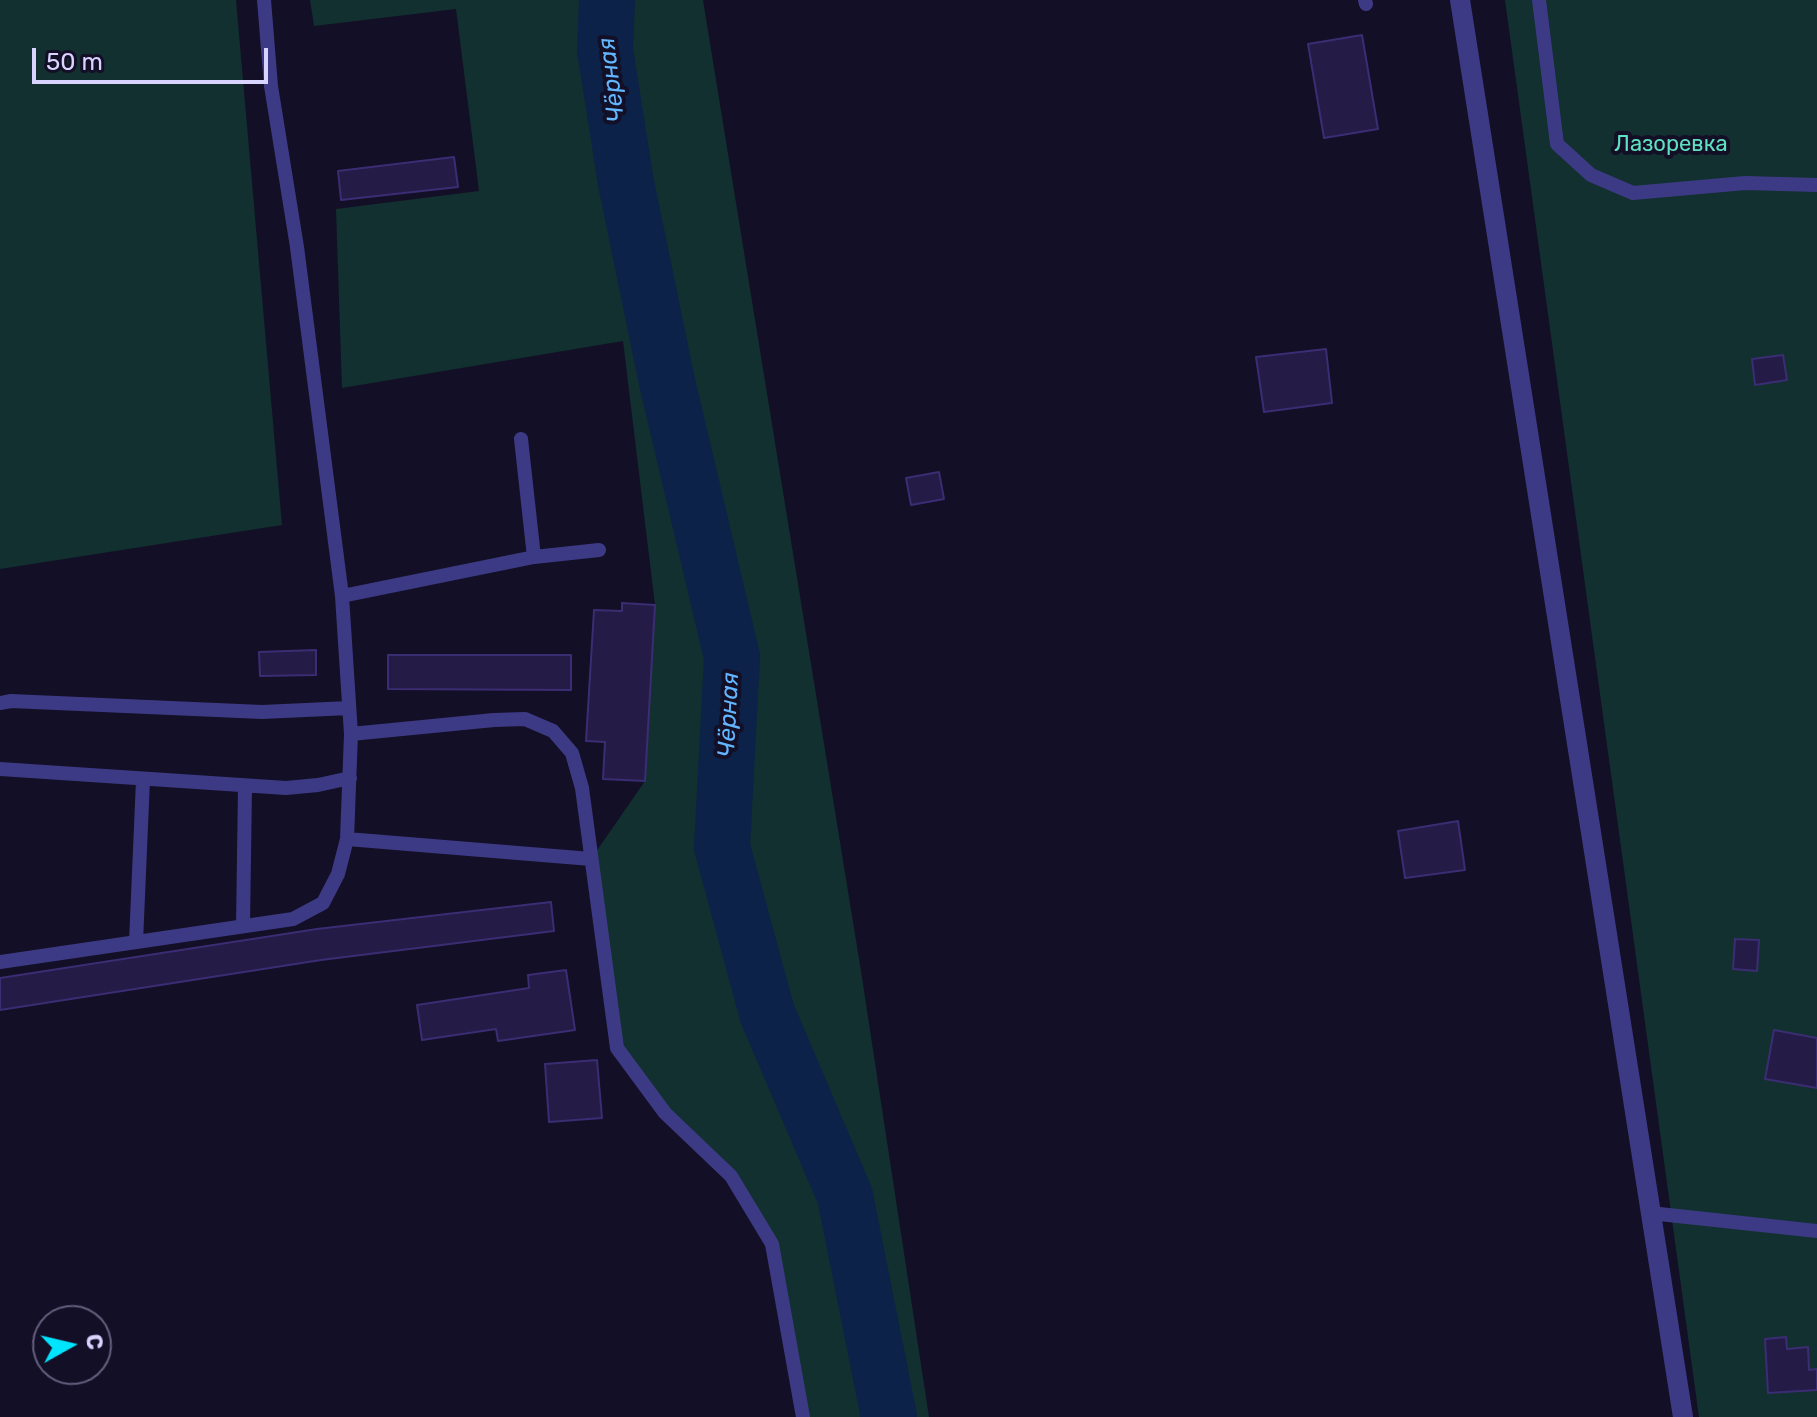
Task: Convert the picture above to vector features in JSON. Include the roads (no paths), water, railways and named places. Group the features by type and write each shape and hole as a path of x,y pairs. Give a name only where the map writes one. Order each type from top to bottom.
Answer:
{"street":[{"path":"1460,0 1683,1417"}],"lane":[{"path":"0,962 293,919 323,903 338,874 347,839 351,734 342,596 297,247 271,86 264,0"},
{"path":"1539,0 1557,144 1591,175 1633,193 1745,183 1817,185"},
{"path":"521,439 534,557"},
{"path":"342,596 534,557 599,550"},
{"path":"0,703 262,712 349,708"},
{"path":"351,734 525,719 553,731 572,753 582,788 617,1048 665,1113 731,1176 772,1244 803,1417"},
{"path":"0,769 286,788 350,778"},
{"path":"136,942 143,780"},
{"path":"243,926 245,786"},
{"path":"347,839 591,859"},
{"path":"1650,1213 1817,1231"}],"waterway":[{"name":"Чёрная","path":"607,0 605,50 626,183 667,382 732,657 722,847 767,1013 845,1196 889,1417"}],"park label":[{"name":"Лазоревка","path":"1671,145"}]}
